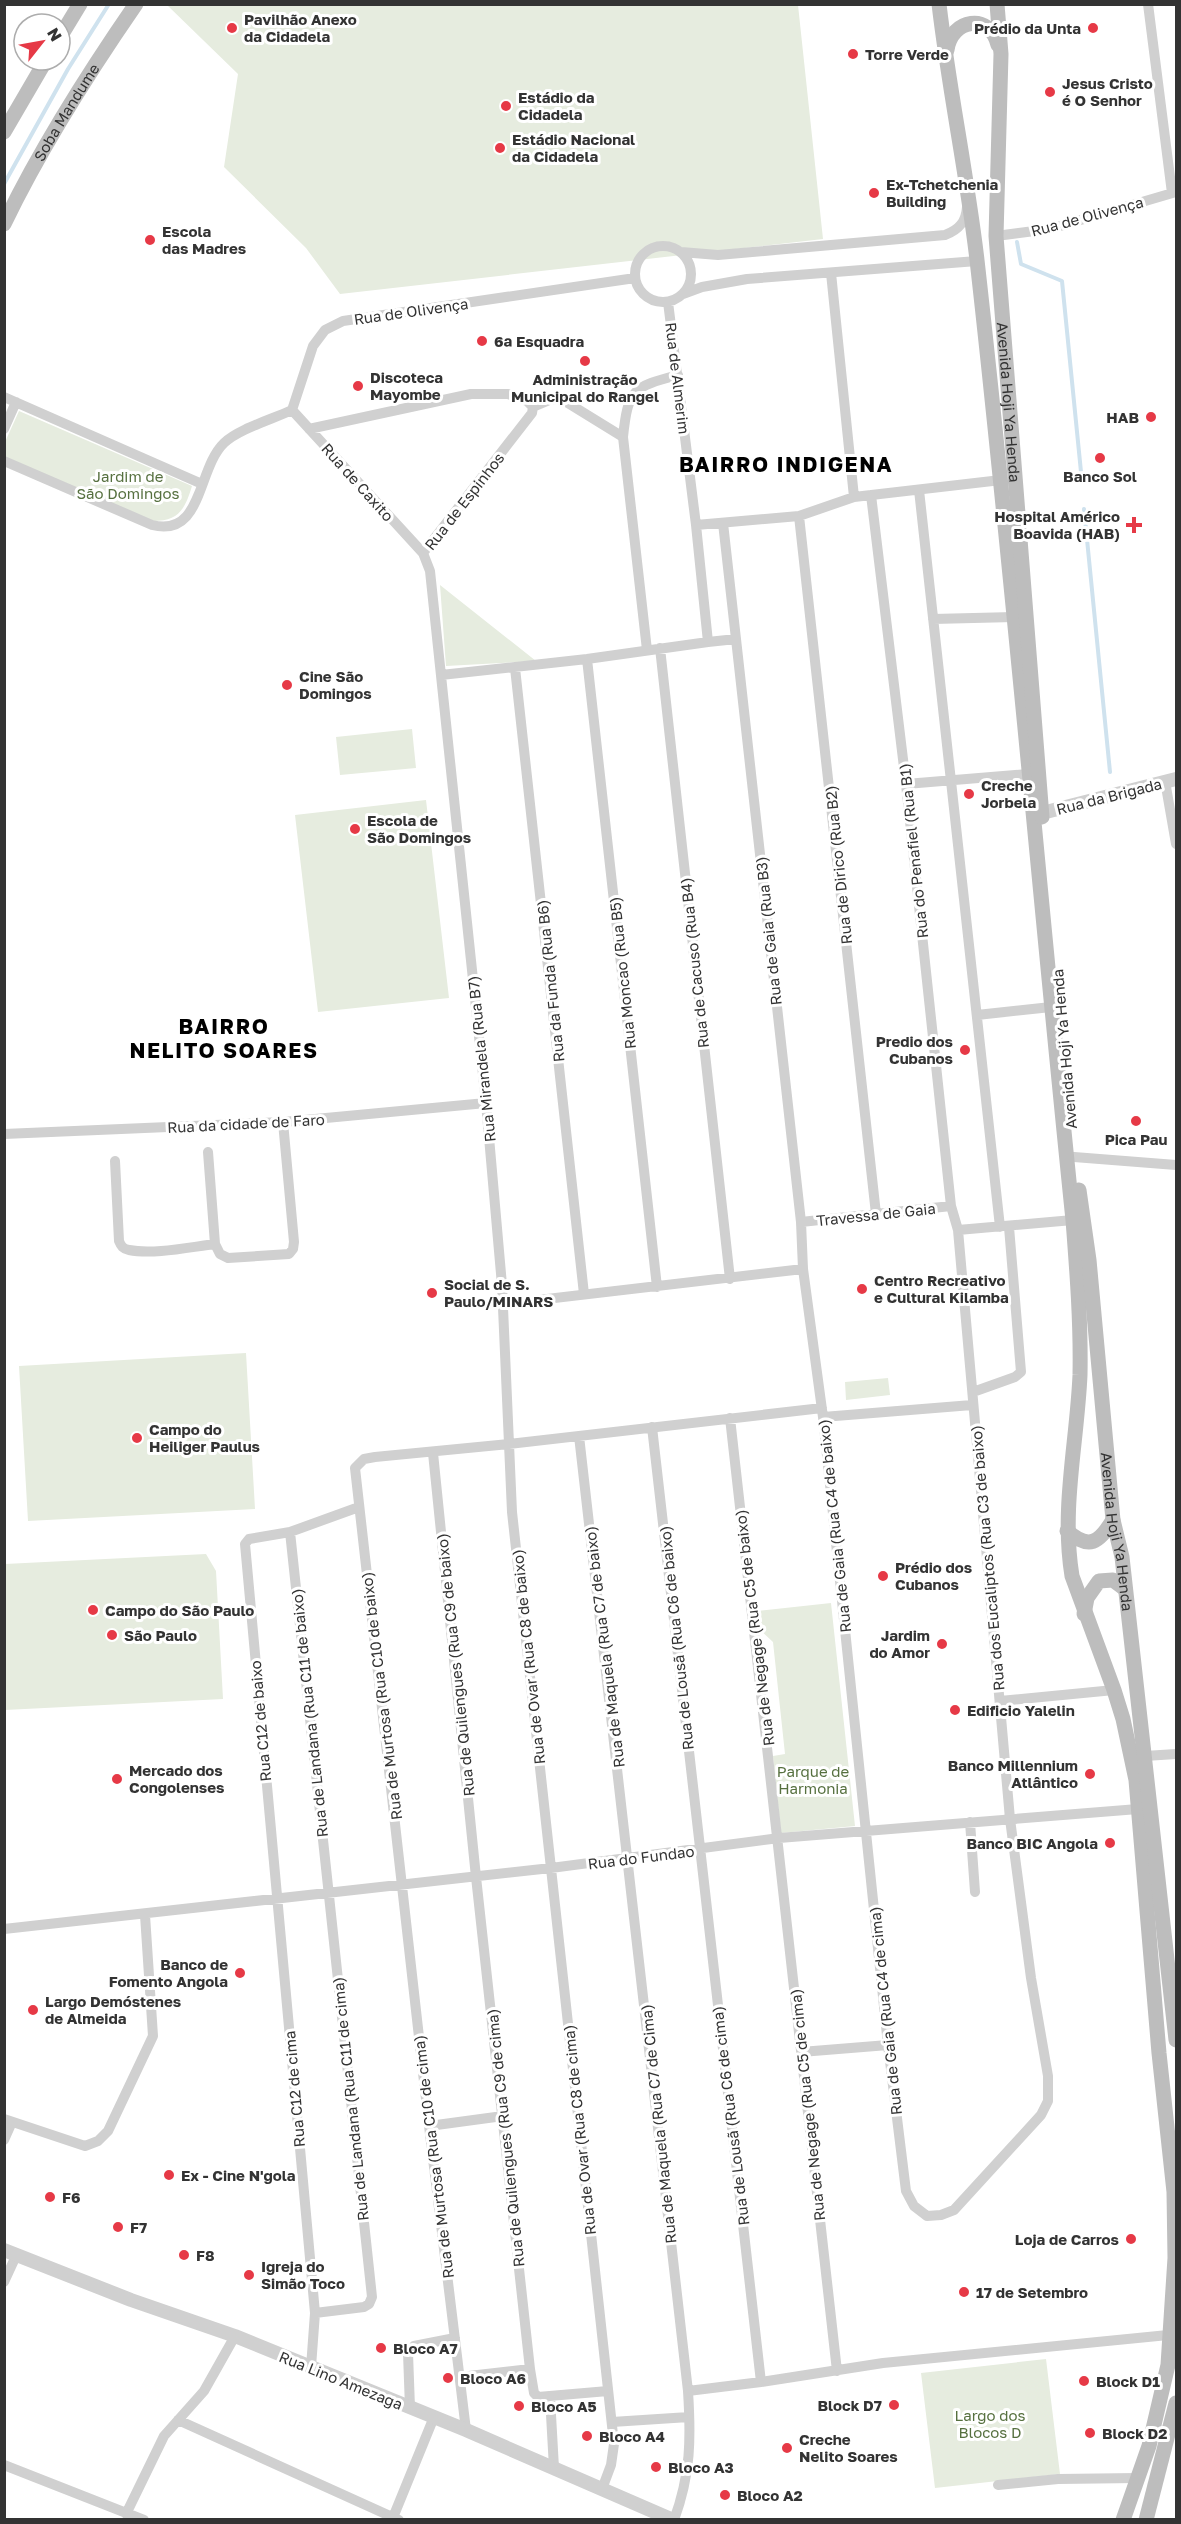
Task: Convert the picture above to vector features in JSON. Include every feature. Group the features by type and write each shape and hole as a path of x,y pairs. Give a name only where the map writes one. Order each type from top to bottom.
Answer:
{"main road":[{"path":"72,17 80,4"},
{"name":"Soba Mandume","path":"4,224 51,135 136,4"},
{"name":"Avenida Hoji Ya Henda","path":"939,4 969,192 977,261 1001,480 1073,1220 1079,1296 1080,1376 1067,1531 1072,1576 1084,1614 1114,1690 1123,1719 1136,1780 1158,2053 1174,2192 1175,2258 1168,2336 1168,2365 1149,2446 1137,2478"},
{"name":"Avenida Hoji Ya Henda","path":"997,4 1000,54 996,236 1042,813 1074,1157 1089,1260 1113,1520 1122,1557 1176,2040"},
{"path":"946,56 948,43 954,33 965,25 976,24 984,25 991,30 996,37 1000,54"},
{"path":"4,132 10,109 37,72"},
{"path":"1067,1531 1079,1541 1086,1543 1104,1535 1113,1520"},
{"path":"1084,1614 1092,1587 1099,1581 1113,1580 1125,1589"},
{"path":"1146,2520 1176,2413"},
{"path":"1124,2520 1137,2478"}],"street":[{"path":"1148,4 1174,192"},
{"path":"969,192 964,220 953,232 945,235 718,255 681,252 666,245 657,246 645,251 636,264 635,278 643,294 651,299 668,302 683,294 724,282 977,261"},
{"name":"Rua de Olivença","path":"996,236 1050,229 1174,192"},
{"path":"681,252 689,263 691,274 683,294"},
{"path":"831,273 854,497"},
{"name":"Rua de Olivença","path":"292,410 313,346 325,330 343,321 635,278"},
{"name":"Rua de Almerim","path":"668,302 708,642"},
{"path":"647,650 622,437 626,409 636,390 678,375"},
{"path":"309,429 471,394 508,394 533,407 552,399 563,400 622,437"},
{"path":"4,397 202,484"},
{"path":"4,429 16,402"},
{"name":"Rua de Espinhos","path":"441,675 430,571 423,554 532,414 533,407"},
{"path":"4,461 152,525 163,528 173,527 188,515 215,456 224,442 292,410"},
{"name":"Rua de Caxito","path":"292,410 423,554"},
{"path":"696,525 799,516 854,497 1001,480"},
{"path":"919,490 977,1015 1021,1372 1015,1377 973,1392"},
{"name":"Rua do Penafiel (Rua B1)","path":"871,495 906,784 951,1206 958,1230"},
{"name":"Rua de Dirico (Rua B2)","path":"799,516 876,1214"},
{"name":"Rua de Gaia (Rua B3)","path":"723,523 801,1222"},
{"path":"933,619 1014,617"},
{"path":"441,675 515,668 736,639"},
{"name":"Rua de Cacuso (Rua B4)","path":"660,648 729,1279"},
{"name":"Rua Moncao (Rua B5)","path":"587,659 657,1287"},
{"name":"Rua da Funda (Rua B6)","path":"515,668 585,1294"},
{"name":"Rua Mirandela (Rua B7)","path":"441,675 486,1103 504,1305 509,1444"},
{"path":"906,784 1028,774"},
{"path":"1171,780 1176,844"},
{"name":"Rua da Brigada","path":"1042,813 1171,780"},
{"path":"977,1015 1051,1007"},
{"name":"Rua da cidade de Faro","path":"4,1134 283,1122 486,1103"},
{"path":"208,1152 215,1244 220,1254 228,1258 289,1254 293,1249 283,1122"},
{"path":"1074,1157 1176,1165"},
{"path":"115,1161 119,1241 122,1246 127,1250 154,1250 215,1244"},
{"name":"Travessa de Gaia","path":"801,1222 951,1206"},
{"path":"958,1230 1073,1220"},
{"name":"Rua de Gaia (Rua C4 de baixo)","path":"801,1222 803,1269 823,1412 866,1830"},
{"name":"Rua dos Eucaliptos (Rua C3 de baixo)","path":"906,2191 914,2206 927,2216 941,2215 954,2210 1041,2115 1048,2101 1048,2076 1031,1978 1011,1820 958,1230"},
{"path":"504,1305 803,1269"},
{"path":"434,1453 730,1418 972,1405"},
{"name":"Rua de Negage (Rua C5 de baixo)","path":"730,1418 779,1838"},
{"name":"Rua de Lousã (Rua C6 de baixo)","path":"652,1427 700,1849"},
{"name":"Rua de Maquela (Rua C7 de baixo)","path":"579,1436 628,1858"},
{"name":"Rua de Ovar (Rua C8 de baixo)","path":"509,1444 512,1512 551,1868"},
{"name":"Rua de Murtosa (Rua C10 de baixo)","path":"403,1884 355,1468 358,1463 375,1458 434,1453"},
{"name":"Rua de Quilengues (Rua C9 de baixo)","path":"434,1453 476,1877"},
{"path":"290,1532 359,1507"},
{"name":"Rua C12 de baixo","path":"276,1900 245,1541 290,1532"},
{"name":"Rua de Landana (Rua C11 de baixo)","path":"290,1532 328,1894"},
{"path":"1000,1701 1114,1690"},
{"path":"1144,1756 1176,1754"},
{"name":"Rua do Fundao","path":"145,1915 551,1868 779,1838 1138,1809"},
{"path":"970,1822 975,1892"},
{"name":"Rua de Gaia (Rua C4 de cima)","path":"866,1830 888,2045 906,2191"},
{"name":"Rua de Negage (Rua C5 de cima)","path":"779,1838 837,2371"},
{"name":"Rua de Lousã (Rua C6 de cima)","path":"700,1849 761,2382"},
{"name":"Rua de Maquela (Rua C7 de Cima)","path":"628,1858 688,2391 688,2471 685,2491 674,2520"},
{"name":"Rua de Ovar (Rua C8 de cima)","path":"551,1868 614,2444 611,2465 602,2489"},
{"name":"Rua de Quilengues (Rua C9 de cima)","path":"476,1877 530,2369 534,2392 538,2397 550,2397"},
{"name":"Rua de Murtosa (Rua C10 de cima)","path":"403,1884 429,2126 466,2430"},
{"name":"Rua de Landana (Rua C11 de cima)","path":"315,2313 364,2307 369,2304 372,2297 328,1894"},
{"name":"Rua C12 de cima","path":"276,1900 315,2313 311,2367"},
{"path":"4,1929 145,1915 153,2036 108,2130 98,2141 85,2146 8,2120 4,2140"},
{"path":"801,2052 888,2045"},
{"path":"429,2126 503,2116"},
{"path":"4,2282 10,2253"},
{"name":"Rua Lino Amezaga","path":"10,2253 131,2300 235,2336 466,2430 674,2520"},
{"path":"128,2516 164,2436 204,2391 235,2336"},
{"path":"688,2391 883,2363 1168,2336"},
{"path":"410,2408 408,2353 414,2346 455,2338"},
{"path":"460,2377 530,2369"},
{"path":"554,2468 550,2397 608,2391"},
{"path":"612,2422 689,2417"},
{"path":"178,2420 395,2518 434,2418"},
{"path":"4,2464 128,2516 144,2520"},
{"path":"998,2485 1058,2479 1137,2478"}],"green space":[{"name":"Estádio Nacional da Cidadela","path":"167,5 798,5 823,239 340,294 306,248 224,167 238,74"},
{"name":"Jardim de São Domingos","path":"19,411 192,486 187,501 175,516 153,521 5,457 5,442"},
{"path":"440,585 536,661 446,666"},
{"path":"412,729 416,768 340,775 336,737"},
{"path":"426,800 449,998 318,1012 295,815"},
{"name":"Campo do Heiliger Paulus","path":"246,1353 255,1509 28,1521 19,1366"},
{"path":"888,1378 890,1395 846,1400 845,1382"},
{"name":"São Paulo","path":"206,1554 216,1571 223,1699 5,1710 5,1564"},
{"name":"Parque de Harmonia","path":"831,1603 855,1826 781,1833 773,1756 785,1754 773,1642 760,1630 758,1611"},
{"name":"Largo dos Blocos D","path":"1046,2359 1060,2474 935,2488 921,2373"}],"waterway":[{"path":"4,184 68,69 109,4"},
{"path":"1017,242 1021,264 1062,281 1081,472"},
{"path":"1084,509 1110,772"}],"place":[{"name":"Pavilhão Anexo da Cidadela","path":"232,28"},
{"name":"Prédio da Unta","path":"1093,28"},
{"name":"Torre Verde","path":"853,54"},
{"name":"Jesus Cristo é O Senhor","path":"1050,92"},
{"name":"Estádio da Cidadela","path":"506,106"},
{"name":"Estádio Nacional da Cidadela","path":"500,148"},
{"name":"Ex-Tchetchenia Building","path":"874,193"},
{"name":"Escola das Madres","path":"150,240"},
{"name":"6ª Esquadra","path":"482,341"},
{"name":"Administração Municipal do Rangel","path":"585,361"},
{"name":"Discoteca Mayombe","path":"358,386"},
{"name":"HAB","path":"1151,417"},
{"name":"Banco Sol","path":"1100,458"},
{"name":"Hospital Américo Boavida (HAB)","path":"1134,525"},
{"name":"Cine São Domingos","path":"287,685"},
{"name":"Creche Jorbela","path":"969,794"},
{"name":"Escola de São Domingos","path":"355,829"},
{"name":"Predio dos Cubanos","path":"965,1050"},
{"name":"Pica Pau","path":"1136,1121"},
{"name":"Centro Recreativo e Cultural Kilamba","path":"862,1289"},
{"name":"Social de S. Paulo/MINARS","path":"432,1293"},
{"name":"Campo do Heiliger Paulus","path":"137,1438"},
{"name":"Prédio dos Cubanos","path":"883,1576"},
{"name":"Campo do São Paulo","path":"93,1610"},
{"name":"São Paulo","path":"112,1635"},
{"name":"Jardim do Amor","path":"942,1644"},
{"name":"Edificio Yalelin","path":"955,1710"},
{"name":"Banco Millennium Atlântico","path":"1090,1774"},
{"name":"Mercado dos Congolenses","path":"117,1779"},
{"name":"Banco BIC Angola","path":"1110,1843"},
{"name":"Banco de Fomento Angola","path":"240,1973"},
{"name":"Largo Demóstenes de Almeida","path":"33,2010"},
{"name":"Ex - Cine N'gola","path":"169,2175"},
{"name":"F6","path":"50,2197"},
{"name":"F7","path":"118,2227"},
{"name":"Loja de Carros","path":"1131,2239"},
{"name":"F8","path":"184,2255"},
{"name":"Igreja do Simão Toco","path":"249,2275"},
{"name":"17 de Setembro","path":"964,2292"},
{"name":"Bloco A7","path":"381,2348"},
{"name":"Bloco A6","path":"448,2378"},
{"name":"Block D1","path":"1084,2381"},
{"name":"Block D7","path":"894,2405"},
{"name":"Bloco A5","path":"519,2406"},
{"name":"Block D2","path":"1090,2433"},
{"name":"Bloco A4","path":"587,2436"},
{"name":"Creche Nelito Soares","path":"787,2448"},
{"name":"Bloco A3","path":"656,2467"},
{"name":"Bloco A2","path":"725,2495"}],"district":[{"name":"BAIRRO INDIGENA","path":"786,464"},
{"name":"BAIRRO NELITO SOARES","path":"224,1038"}]}
